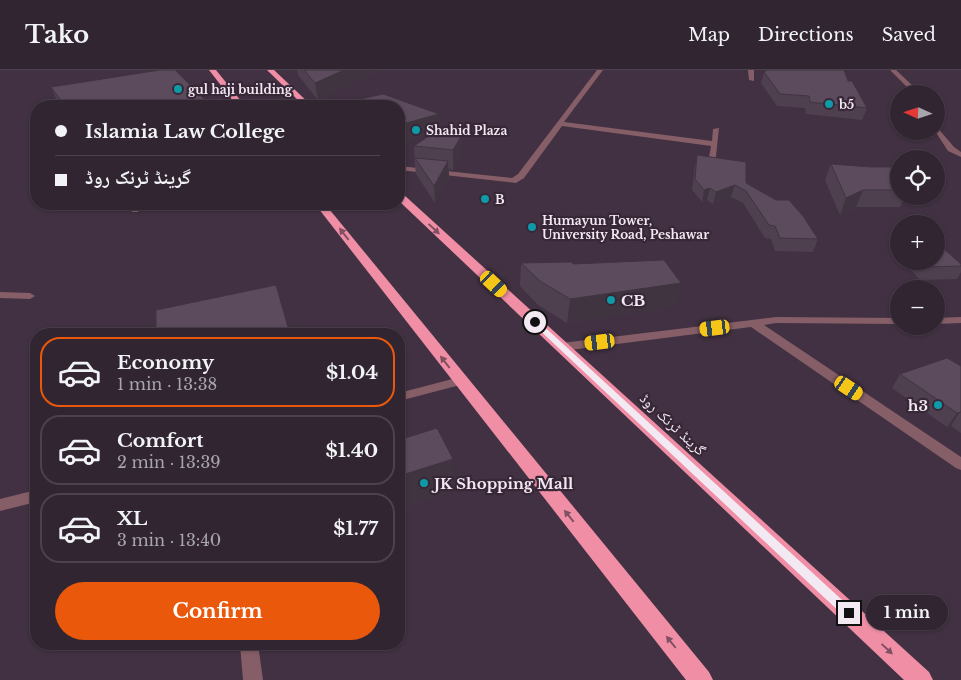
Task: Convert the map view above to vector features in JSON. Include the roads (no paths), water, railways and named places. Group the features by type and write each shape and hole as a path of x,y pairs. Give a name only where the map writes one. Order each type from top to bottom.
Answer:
{"highway":[{"path":"212,70 236,100"},
{"path":"270,70 302,100"},
{"name":"گرینڈ ٹرنک روڈ","path":"405,202 921,680"},
{"path":"325,210 701,680"}],"street":[{"path":"405,169 513,181 521,176 600,70"},
{"path":"751,70 752,80"},
{"path":"893,70 908,85"},
{"path":"560,124 715,144"},
{"path":"712,163 717,129"},
{"path":"945,140 951,149 961,155"},
{"path":"0,295 30,296"},
{"path":"562,347 776,320 890,321"},
{"path":"945,321 958,322"},
{"path":"753,323 961,464"},
{"path":"405,395 460,381"},
{"path":"0,505 30,498"},
{"path":"250,650 253,680"}],"place":[{"name":"gul haji building","path":"178,89"},
{"name":"b5","path":"829,104"},
{"name":"Shahid Plaza","path":"416,130"},
{"name":"B","path":"485,199"},
{"name":"Humayun Tower, University Road, Peshawar","path":"532,227"},
{"name":"CB","path":"611,300"},
{"name":"h3","path":"938,405"},
{"name":"JK Shopping Mall","path":"424,483"}]}
